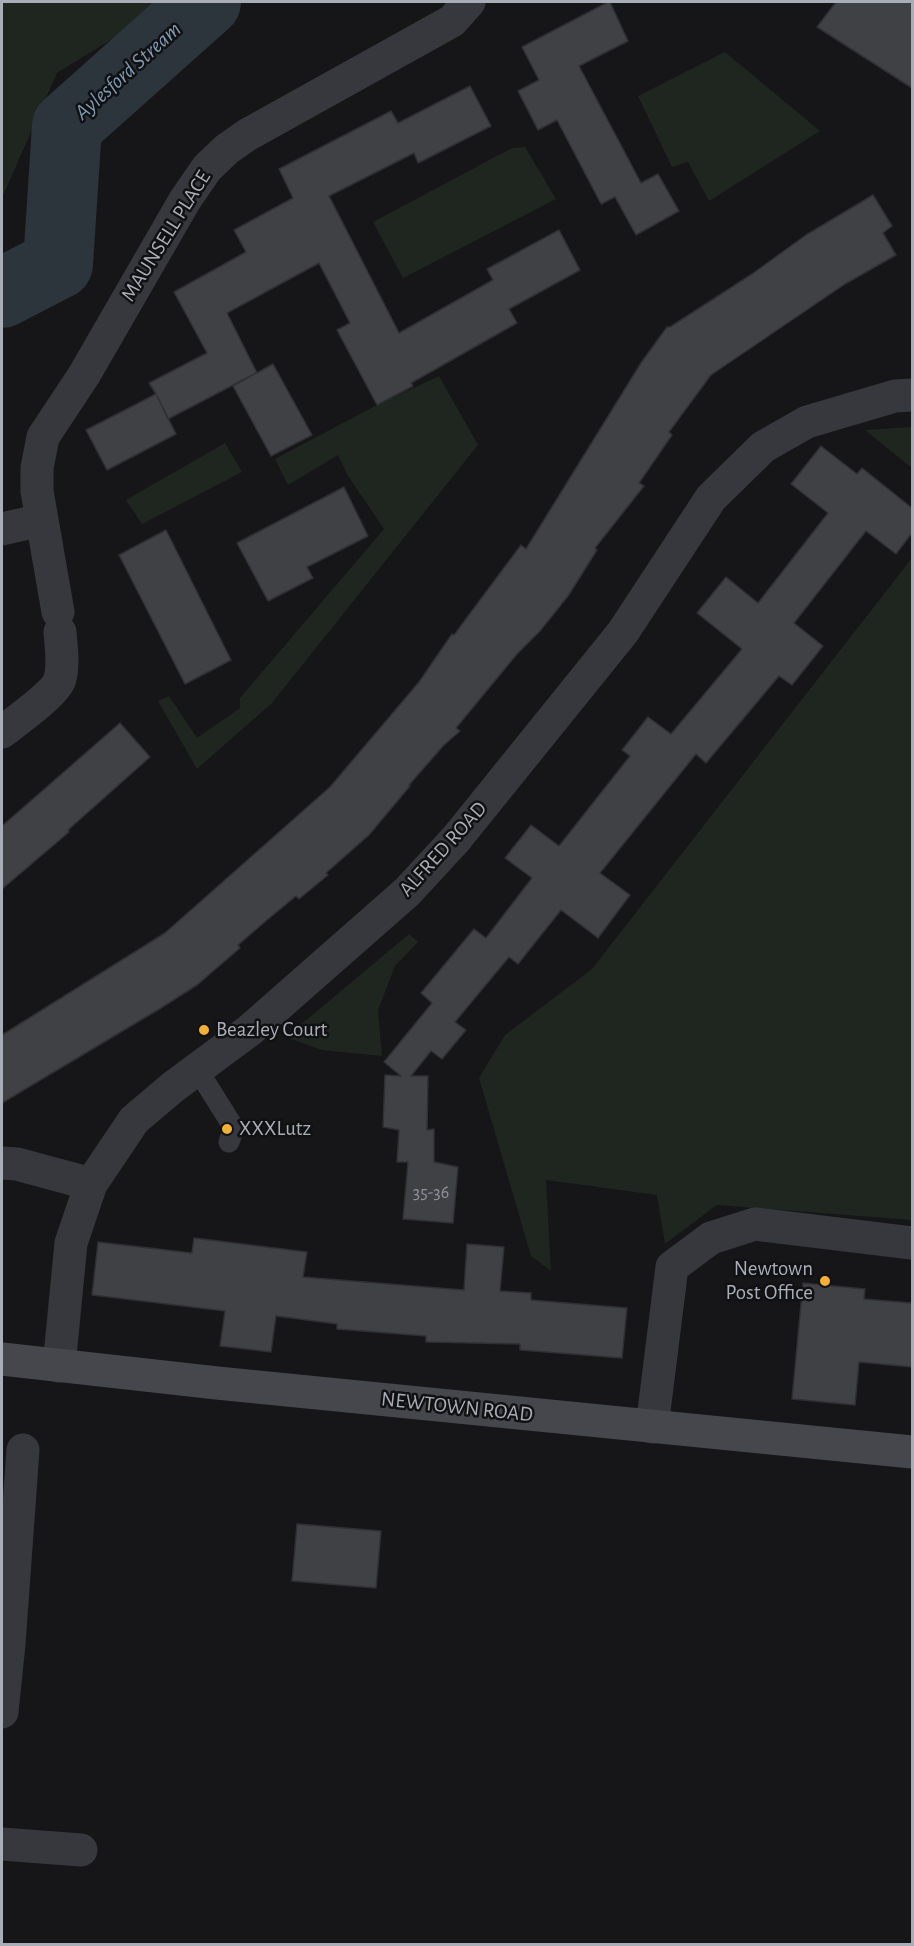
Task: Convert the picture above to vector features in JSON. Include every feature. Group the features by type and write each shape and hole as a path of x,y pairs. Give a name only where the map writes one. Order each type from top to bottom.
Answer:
{"street":[{"name":"MAUNSELL PLACE","path":"2,732 31,710 59,682 63,663 59,622 37,491 37,468 43,437 84,375 180,209 207,168 227,149 247,135 452,21 469,2"},
{"name":"ALFRED ROAD","path":"59,1366 71,1243 92,1184 134,1120 250,1030 399,899 456,839 623,632 711,498 763,447 807,422 895,396 912,395"},
{"path":"2,529 42,520"},
{"path":"2,1163 17,1164 92,1184"},
{"path":"652,1427 672,1266 711,1238 755,1224 912,1243"},
{"name":"NEWTOWN ROAD","path":"2,1359 912,1452"},
{"path":"2,1712 5,1644 28,1519 23,1450"},
{"path":"2,1844 81,1850"}],"lane":[{"path":"197,1069 234,1128 230,1142"}],"shaded area":[{"path":"2,2 172,2 57,73 2,198"},
{"path":"725,52 820,131 709,201 688,162 672,167 638,96"},
{"path":"525,147 556,199 403,278 373,222 512,148"},
{"path":"439,376 478,445 272,703 197,769 158,701 169,696 197,738 240,708 240,698 384,529 348,476 338,455 288,485 275,459 377,405"},
{"path":"912,427 912,468 865,430"},
{"path":"225,443 242,472 142,524 126,500"},
{"path":"912,558 912,1220 717,1205 665,1244 657,1195 546,1180 551,1271 531,1256 479,1078 505,1035 592,969"},
{"path":"409,934 418,942 395,966 378,1010 382,1056 322,1050 286,1037"}],"building":[{"path":"608,2 628,41 579,66 641,183 658,174 679,211 636,235 615,197 601,204 557,120 538,130 518,91 539,80 522,47"},
{"path":"836,2 912,2 912,88 817,27"},
{"path":"470,86 491,126 418,163 414,153 329,196 399,333 493,280 487,269 559,230 580,270 509,309 517,323 377,405 337,330 350,323 319,263 227,313 257,373 273,364 312,435 271,456 233,386 256,373 168,419 176,434 107,470 86,430 156,394 149,383 207,353 174,292 246,252 234,230 293,198 279,169 391,111 398,123"},
{"path":"873,195 892,226 883,233 896,255 845,284 711,375 669,432 672,435 639,483 644,486 595,548 597,550 568,596 456,728 460,731 444,745 409,785 369,835 326,873 328,875 299,899 296,896 238,945 240,948 197,985 2,1103 2,1035 165,933 330,787 419,682 452,634 454,635 521,545 526,549 641,363 667,327 752,274 806,235"},
{"path":"821,446 857,474 862,468 912,508 912,533 896,554 866,531 794,623 823,646 792,685 779,676 706,763 696,754 600,873 630,895 598,938 561,910 518,964 509,957 455,1022 466,1030 442,1059 431,1051 411,1076 428,1076 427,1130 434,1129 434,1162 458,1167 453,1223 403,1219 408,1162 397,1162 399,1130 383,1127 385,1075 401,1076 384,1062 432,1003 421,993 474,929 486,938 532,878 505,858 531,825 559,846 630,756 622,750 648,717 671,734 742,649 697,613 726,577 758,603 828,513 791,484"},
{"path":"344,487 368,536 307,567 313,578 268,601 237,543"},
{"path":"166,530 231,660 185,684 119,555"},
{"path":"120,723 150,757 68,830 69,832 2,889 2,826"},
{"path":"194,1238 307,1252 303,1277 464,1290 467,1244 504,1247 500,1291 531,1293 531,1300 627,1308 622,1358 520,1350 520,1344 426,1342 426,1336 337,1329 337,1324 276,1316 271,1352 220,1346 225,1311 92,1295 98,1242 192,1253"},
{"path":"803,1283 865,1289 864,1299 912,1303 912,1367 859,1362 855,1405 792,1399"},
{"path":"297,1524 381,1531 376,1588 292,1581"}],"waterway":[{"name":"Aylesford Stream","path":"2,293 58,264 67,126 206,2"}],"place":[{"name":"Beazley Court","path":"204,1030"},
{"name":"XXXLutz","path":"227,1129"},
{"name":"Newtown Post Office","path":"825,1281"}]}
